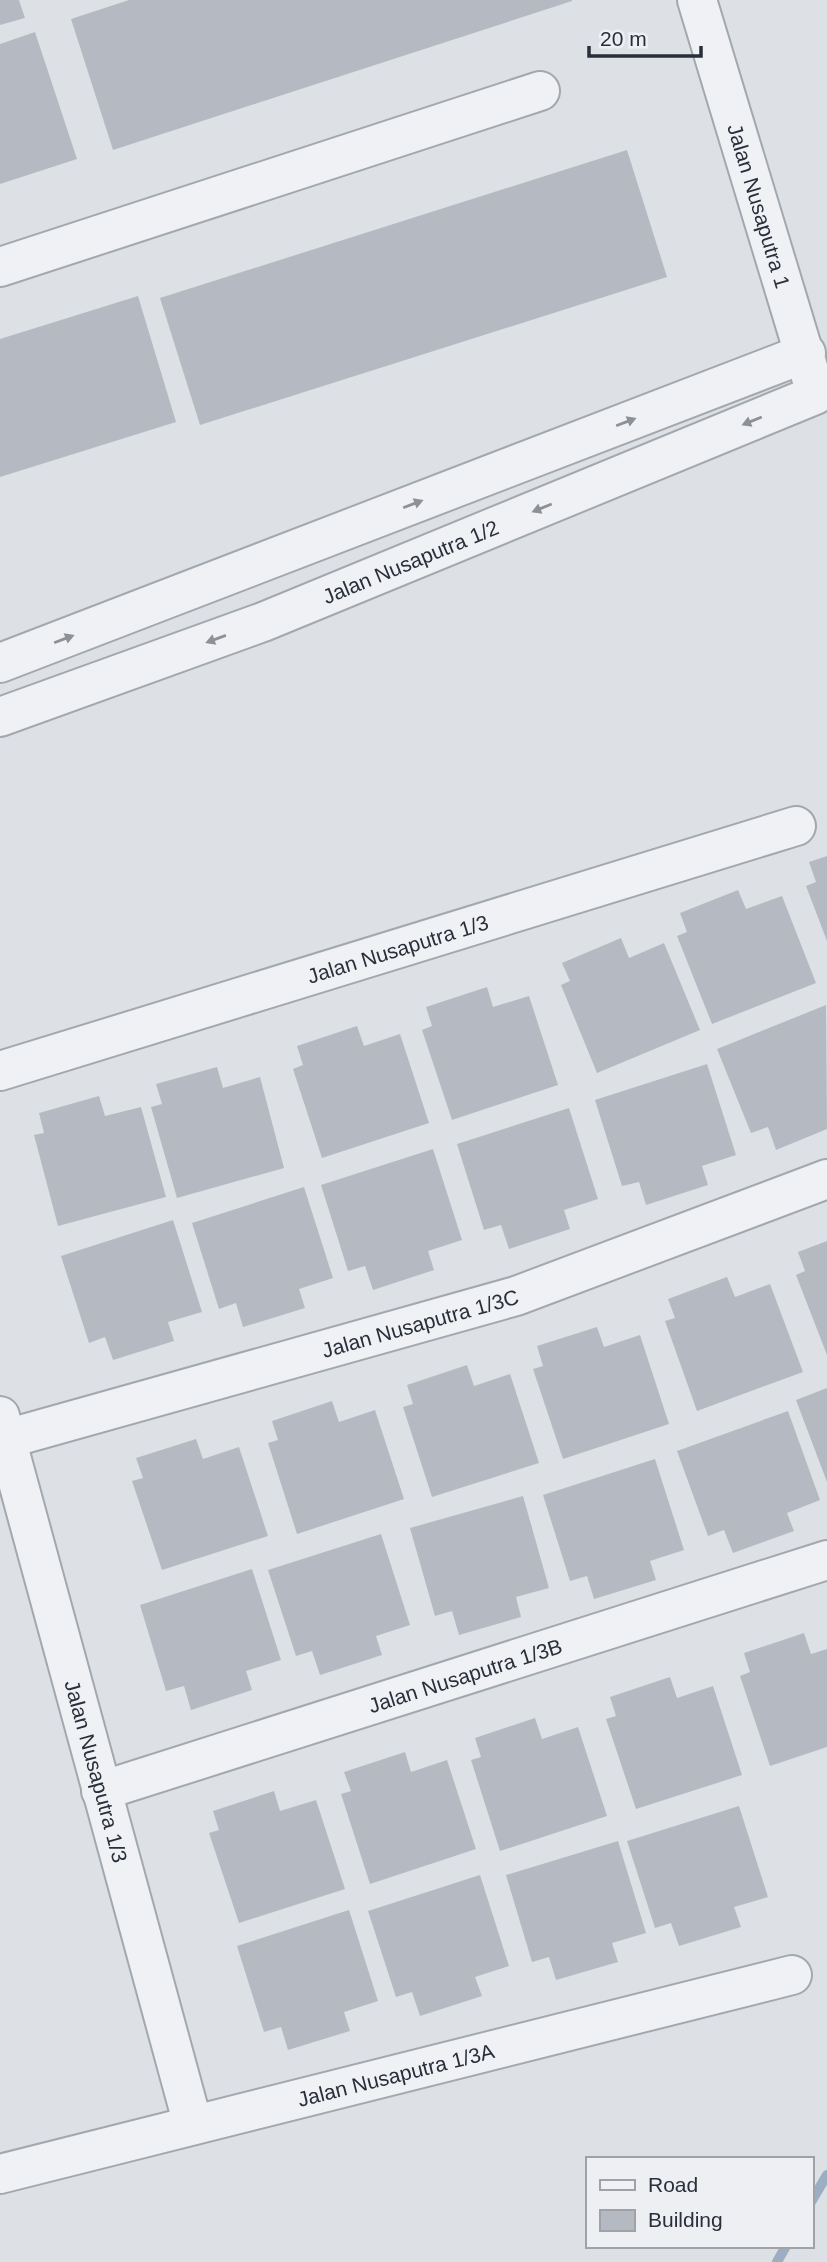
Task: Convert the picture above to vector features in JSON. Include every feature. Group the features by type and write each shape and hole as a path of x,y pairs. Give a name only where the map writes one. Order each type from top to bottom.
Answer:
{"street":[{"name":"Jalan Nusaputra 1","path":"697,0 821,403"},
{"path":"0,267 540,91"},
{"path":"0,663 806,353"},
{"name":"Jalan Nusaputra 1/2","path":"0,717 263,622 821,403"},
{"path":"359,525 380,574"},
{"path":"238,570 263,622"},
{"name":"Jalan Nusaputra 1/3","path":"0,1071 796,826"},
{"name":"Jalan Nusaputra 1/3C","path":"3,1428 516,1296 827,1179"},
{"name":"Jalan Nusaputra 1/3","path":"3,1428 193,2125"},
{"name":"Jalan Nusaputra 1/3B","path":"101,1791 827,1560"},
{"name":"Jalan Nusaputra 1/3A","path":"0,2174 792,1975"}],"building":[{"path":"0,0 19,0 25,18 0,25"},
{"path":"129,0 572,1 113,150 71,19"},
{"path":"35,32 77,159 0,184 0,44"},
{"path":"627,150 667,277 200,425 160,298"},
{"path":"138,296 176,422 0,477 0,339"},
{"path":"827,856 827,941 806,886 816,882 809,862"},
{"path":"738,890 746,909 782,896 816,983 712,1024 677,936 687,932 680,913"},
{"path":"621,938 629,958 664,943 700,1030 597,1073 561,985 570,981 562,963"},
{"path":"487,987 493,1007 529,996 558,1085 452,1120 422,1030 432,1026 426,1007"},
{"path":"826,1005 827,1129 776,1150 768,1127 751,1133 717,1049"},
{"path":"357,1026 364,1046 400,1034 429,1123 322,1158 293,1069 303,1065 297,1046"},
{"path":"707,1064 736,1155 702,1166 708,1185 646,1205 639,1182 622,1186 595,1100"},
{"path":"217,1067 223,1088 260,1077 284,1168 177,1198 151,1107 162,1104 156,1084"},
{"path":"99,1096 105,1116 141,1107 166,1197 58,1226 34,1135 44,1133 39,1113"},
{"path":"569,1108 598,1199 564,1210 570,1229 509,1249 501,1225 484,1230 457,1144"},
{"path":"433,1149 462,1240 428,1251 434,1270 373,1290 365,1266 348,1271 321,1185"},
{"path":"304,1187 333,1278 299,1289 305,1308 243,1327 236,1303 219,1309 192,1223"},
{"path":"173,1220 202,1312 168,1322 174,1341 113,1360 105,1337 89,1343 61,1256"},
{"path":"827,1241 827,1355 796,1275 805,1271 798,1252"},
{"path":"727,1277 735,1297 770,1284 803,1372 697,1411 665,1321 675,1318 668,1299"},
{"path":"597,1327 604,1347 640,1335 669,1424 563,1459 533,1369 543,1366 537,1346"},
{"path":"467,1365 474,1386 510,1374 539,1463 432,1497 403,1407 413,1404 407,1385"},
{"path":"827,1388 827,1482 796,1400"},
{"path":"332,1401 339,1422 375,1410 404,1499 297,1534 268,1443 278,1440 272,1421"},
{"path":"788,1411 820,1500 787,1513 794,1531 733,1553 724,1530 708,1536 677,1451"},
{"path":"196,1439 203,1459 239,1447 268,1536 162,1570 132,1481 143,1478 136,1458"},
{"path":"655,1459 684,1550 650,1561 656,1580 594,1599 587,1576 570,1581 543,1495"},
{"path":"523,1496 549,1588 516,1597 521,1617 459,1635 452,1611 435,1616 410,1528"},
{"path":"381,1534 410,1625 376,1636 382,1655 320,1675 312,1651 296,1656 268,1570"},
{"path":"252,1569 281,1660 246,1671 252,1690 191,1710 184,1686 166,1691 140,1605"},
{"path":"804,1633 811,1654 827,1649 827,1747 770,1766 740,1676 750,1672 744,1653"},
{"path":"670,1677 677,1698 713,1686 742,1775 636,1809 606,1719 616,1716 610,1697"},
{"path":"535,1718 542,1739 578,1727 607,1816 500,1851 471,1760 481,1757 475,1738"},
{"path":"405,1752 411,1772 447,1760 476,1849 370,1884 341,1794 351,1791 344,1772"},
{"path":"274,1791 280,1811 316,1800 345,1889 239,1923 209,1833 219,1830 213,1811"},
{"path":"739,1806 768,1897 734,1907 741,1927 679,1946 671,1923 655,1928 627,1841"},
{"path":"618,1841 646,1933 612,1943 618,1962 556,1980 549,1957 532,1962 506,1875"},
{"path":"480,1875 509,1966 475,1977 482,1996 420,2016 412,1992 396,1997 368,1911"},
{"path":"349,1910 378,2001 344,2012 350,2031 288,2050 281,2027 264,2032 237,1946"}],"waterway":[{"path":"813,2199 827,2175"},
{"path":"777,2262 785,2248"}]}
